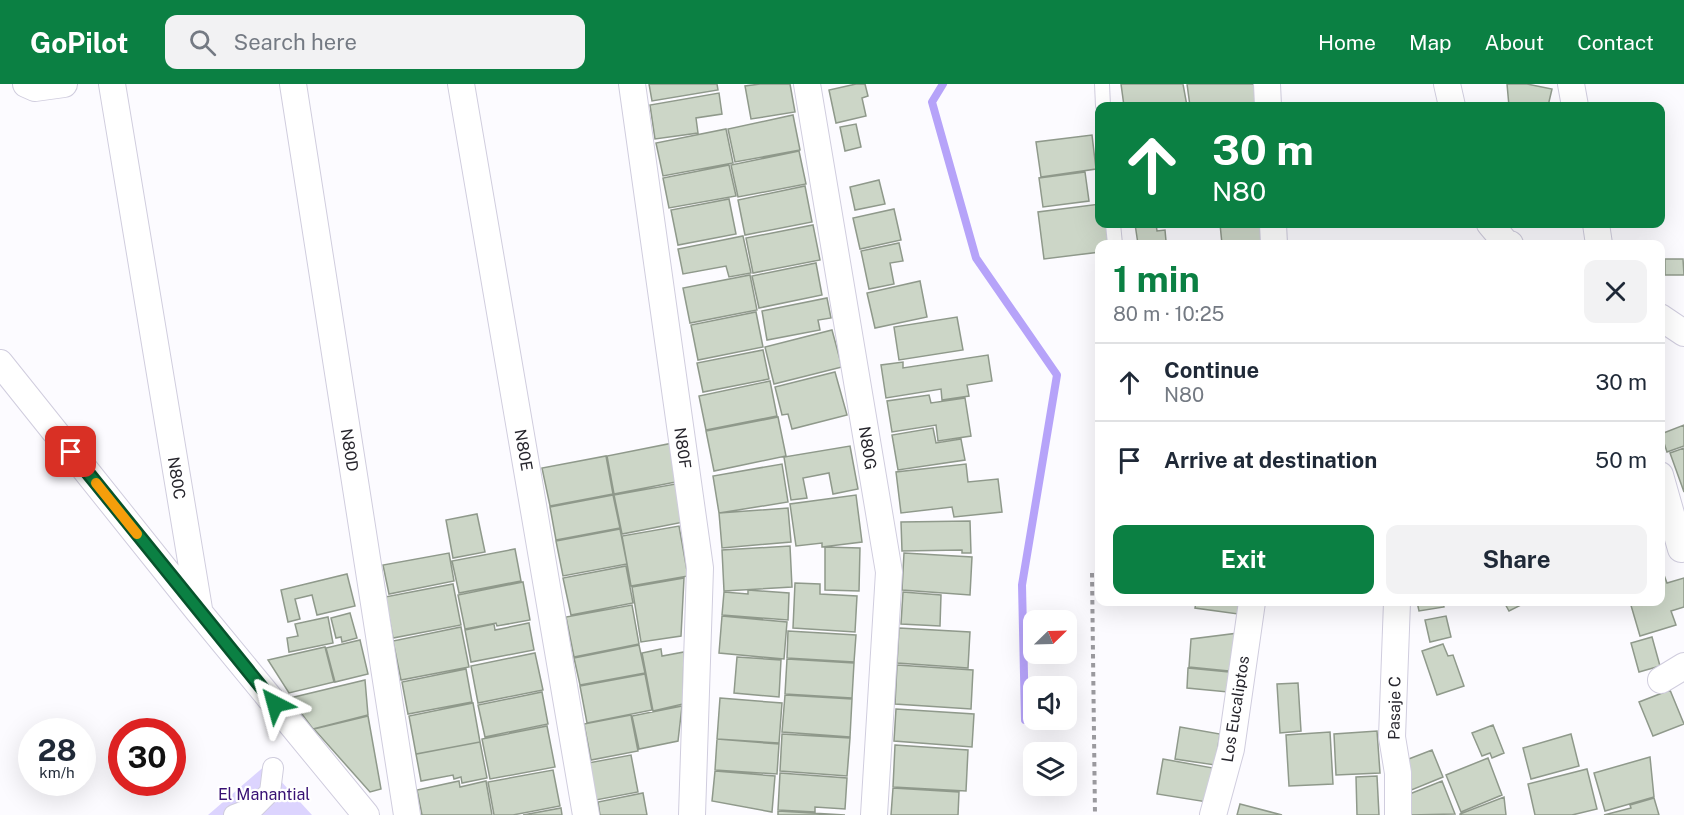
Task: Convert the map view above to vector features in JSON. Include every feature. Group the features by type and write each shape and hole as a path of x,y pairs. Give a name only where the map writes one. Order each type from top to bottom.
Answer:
{"street":[{"name":"N80C","path":"112,84 199,612"},
{"name":"N80D","path":"293,84 407,815"},
{"name":"N80E","path":"461,84 586,815"},
{"name":"N80F","path":"632,84 700,568 692,815"},
{"name":"N80G","path":"807,84 889,572 874,815"},
{"path":"1267,84 1268,102"},
{"path":"1447,84 1451,102"},
{"path":"1571,84 1574,102"},
{"path":"1494,228 1504,240"},
{"path":"1665,320 1684,333"},
{"path":"0,363 199,612 366,815"},
{"path":"1665,493 1681,549"},
{"name":"Los Eucaliptos","path":"1214,815 1231,749 1251,606"},
{"name":"Pasaje C","path":"1397,606 1392,737 1398,773 1398,815"},
{"path":"1661,680 1684,666"},
{"path":"234,815 255,807 270,792 273,768"}],"lane":[{"path":"1102,84 1104,102"}],"path":[{"path":"1092,573 1095,815"}],"green space":[{"name":"El Manantial","path":"266,765 312,815 208,815"}],"building":[{"path":"649,84 717,84 718,90 652,101"},
{"path":"790,84 795,112 751,119 745,86"},
{"path":"865,84 868,96 862,98 866,116 836,123 829,90"},
{"path":"1121,84 1183,84 1186,102 1123,102"},
{"path":"1187,84 1256,84 1259,102 1189,102"},
{"path":"1507,84 1527,84 1552,89 1549,102 1509,102"},
{"path":"719,93 722,114 696,118 698,133 655,139 650,105"},
{"path":"793,115 800,150 735,162 728,129"},
{"path":"856,124 861,147 845,151 840,127"},
{"path":"726,129 733,163 663,176 656,143"},
{"path":"1092,135 1095,169 1041,177 1036,142"},
{"path":"799,151 806,184 738,197 731,165"},
{"path":"729,165 736,196 669,208 663,178"},
{"path":"1085,172 1089,201 1043,207 1039,178"},
{"path":"879,180 885,204 855,210 850,187"},
{"path":"805,186 812,222 745,235 738,200"},
{"path":"729,199 736,234 678,245 671,210"},
{"path":"1095,205 1095,228 1109,228 1110,240 1095,240 1095,253 1044,259 1038,212"},
{"path":"894,209 901,240 860,249 853,218"},
{"path":"813,225 820,260 753,273 746,238"},
{"path":"1136,228 1165,230 1166,240 1137,240"},
{"path":"1220,228 1263,228 1264,240 1222,240"},
{"path":"743,236 751,273 729,277 726,266 683,274 678,249"},
{"path":"899,243 903,261 890,263 894,284 869,289 861,251"},
{"path":"1665,259 1683,259 1684,275 1665,275"},
{"path":"816,263 822,295 759,308 752,276"},
{"path":"750,275 757,310 690,323 683,288"},
{"path":"920,281 927,317 875,328 867,293"},
{"path":"827,298 831,318 818,320 820,330 767,340 762,311"},
{"path":"756,312 763,347 698,360 691,325"},
{"path":"957,317 963,350 899,360 894,327"},
{"path":"832,330 842,367 774,384 765,347"},
{"path":"763,350 769,379 703,392 697,363"},
{"path":"988,355 992,381 967,385 969,396 942,400 941,389 886,398 881,365 903,362 903,368"},
{"path":"835,372 847,415 792,429 788,414 782,415 775,387"},
{"path":"770,381 777,416 706,430 699,396"},
{"path":"929,395 931,403 965,398 971,436 938,441 936,425 892,432 887,401"},
{"path":"778,417 786,456 714,471 706,431"},
{"path":"1684,425 1684,446 1667,452 1665,432"},
{"path":"933,428 936,443 961,439 965,460 898,470 892,435"},
{"path":"673,443 681,481 614,494 607,456"},
{"path":"850,446 858,489 833,494 829,473 803,478 807,498 791,500 784,457"},
{"path":"1684,448 1684,492 1670,453"},
{"path":"606,456 613,494 550,506 542,468"},
{"path":"782,464 788,502 719,513 713,476"},
{"path":"966,464 968,482 998,479 1002,512 954,517 952,507 901,513 896,472"},
{"path":"681,483 689,521 622,534 614,495"},
{"path":"613,495 620,528 556,540 550,507"},
{"path":"856,495 862,542 822,547 822,543 796,546 790,504"},
{"path":"788,508 791,542 722,548 719,513"},
{"path":"477,514 485,552 453,558 446,520"},
{"path":"970,521 971,553 962,553 962,550 902,551 901,522"},
{"path":"679,526 688,576 631,586 622,536"},
{"path":"620,529 627,564 563,576 556,541"},
{"path":"790,546 792,587 724,591 722,550"},
{"path":"825,547 860,548 859,591 825,590"},
{"path":"515,549 521,581 459,593 452,561"},
{"path":"449,553 454,581 389,594 383,565"},
{"path":"904,553 972,557 970,595 902,590"},
{"path":"626,566 633,603 571,615 563,578"},
{"path":"347,574 355,606 317,615 312,595 295,599 300,619 288,622 281,590"},
{"path":"684,578 681,636 641,642 632,587"},
{"path":"1665,578 1667,583 1684,578 1684,607 1671,611 1676,625 1640,636 1631,606 1665,606"},
{"path":"523,582 530,620 465,629 458,595"},
{"path":"795,583 820,584 820,594 857,596 855,632 793,628"},
{"path":"453,584 461,625 393,638 385,597"},
{"path":"748,590 789,593 788,620 722,615 724,592 748,594"},
{"path":"903,592 941,595 940,626 901,624"},
{"path":"632,605 639,644 574,657 566,617"},
{"path":"1195,606 1239,606 1238,614 1195,608"},
{"path":"1418,606 1444,607 1419,611"},
{"path":"1506,606 1519,606 1509,611"},
{"path":"350,613 357,638 342,642 341,637 336,638 331,618"},
{"path":"722,616 787,622 784,659 719,653"},
{"path":"1446,616 1451,637 1430,642 1425,620"},
{"path":"328,617 333,643 289,652 287,638 298,636 295,624"},
{"path":"529,623 534,650 471,662 465,630 494,624 495,630"},
{"path":"461,627 469,667 401,680 393,641"},
{"path":"899,628 970,632 968,668 897,663"},
{"path":"788,631 856,635 854,662 787,658"},
{"path":"1239,633 1229,671 1189,667 1191,639"},
{"path":"1652,637 1660,666 1639,672 1631,643"},
{"path":"360,640 368,674 335,682 326,648"},
{"path":"1443,644 1448,656 1453,655 1464,686 1437,695 1422,651"},
{"path":"639,645 645,673 580,685 574,658"},
{"path":"325,647 334,682 289,693 268,660"},
{"path":"661,649 662,656 684,652 683,704 653,711 642,653"},
{"path":"535,653 543,690 478,703 471,666"},
{"path":"737,657 781,660 779,697 734,693"},
{"path":"787,659 854,663 852,698 785,694"},
{"path":"897,665 973,670 971,709 895,704"},
{"path":"1188,668 1229,672 1228,692 1187,688"},
{"path":"466,669 472,702 408,714 402,682"},
{"path":"645,674 652,710 587,723 580,686"},
{"path":"365,680 368,715 313,729 290,698"},
{"path":"1298,683 1301,731 1280,733 1277,684"},
{"path":"1670,690 1684,724 1653,736 1639,702"},
{"path":"542,692 548,724 485,737 478,705"},
{"path":"785,695 852,699 850,737 782,732"},
{"path":"720,698 782,703 779,743 717,739"},
{"path":"473,703 480,742 416,754 409,716"},
{"path":"682,706 678,741 639,749 632,716"},
{"path":"896,709 974,714 972,747 894,741"},
{"path":"631,715 638,751 591,760 584,724"},
{"path":"368,716 381,789 370,792 314,729"},
{"path":"1493,725 1504,753 1492,758 1490,753 1482,756 1472,733"},
{"path":"547,726 555,767 490,779 482,739"},
{"path":"1180,727 1220,734 1215,765 1175,759"},
{"path":"1377,731 1380,773 1336,775 1334,734"},
{"path":"1330,732 1333,784 1289,786 1286,735"},
{"path":"782,734 850,738 847,776 780,771"},
{"path":"1571,734 1579,766 1531,779 1523,748"},
{"path":"717,739 779,744 777,774 715,770"},
{"path":"480,742 487,778 462,783 461,777 454,779 453,775 421,781 416,754"},
{"path":"895,745 968,750 966,791 893,787"},
{"path":"1432,750 1443,777 1409,791 1406,760"},
{"path":"631,755 638,792 596,800 588,763"},
{"path":"1650,757 1654,797 1605,811 1594,773"},
{"path":"1488,758 1502,795 1461,812 1446,775"},
{"path":"1163,759 1213,768 1207,802 1157,794"},
{"path":"1587,769 1597,809 1572,815 1535,815 1528,784"},
{"path":"553,770 560,806 513,815 494,815 488,782"},
{"path":"715,771 775,776 772,812 712,801"},
{"path":"780,773 847,778 845,809 815,807 815,812 778,810"},
{"path":"1377,776 1379,815 1357,815 1356,777"},
{"path":"459,781 460,787 486,781 492,815 422,815 417,790"},
{"path":"1442,781 1455,814 1410,815 1407,795"},
{"path":"893,788 959,792 958,815 891,815"},
{"path":"643,793 647,815 600,815 598,802"},
{"path":"1504,797 1506,815 1460,815 1460,814"},
{"path":"1654,798 1659,815 1604,815 1631,808 1630,805"},
{"path":"1240,804 1282,815 1237,815"},
{"path":"561,808 562,815 523,815"},
{"path":"778,811 845,815 778,815"}],"waterway":[{"path":"943,84 932,102 976,258 1057,375 1022,585 1024,676"}],"slow traffic":[{"path":"96,483 137,534"}],"route":[{"path":"71,452 275,704"}]}
